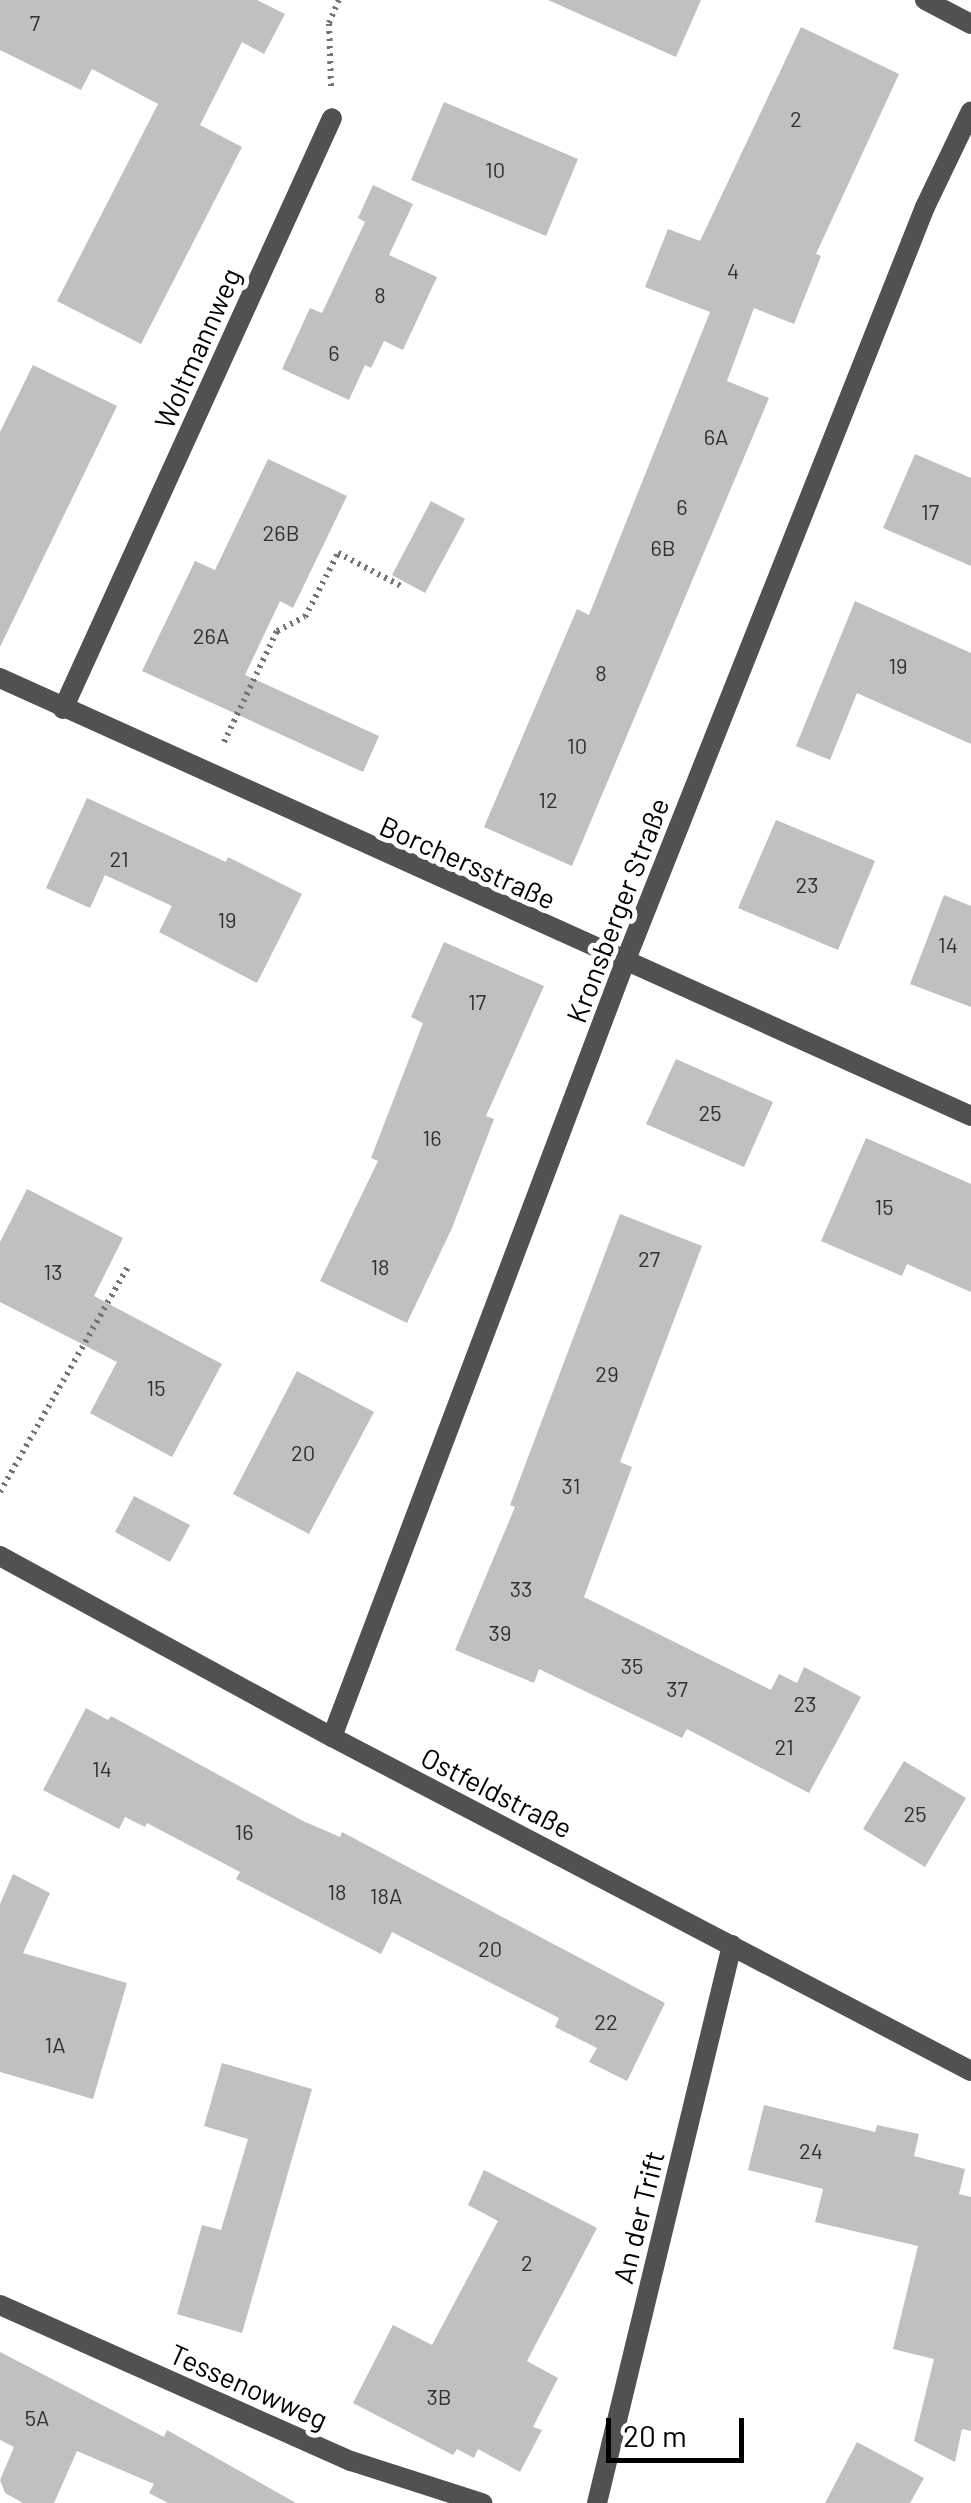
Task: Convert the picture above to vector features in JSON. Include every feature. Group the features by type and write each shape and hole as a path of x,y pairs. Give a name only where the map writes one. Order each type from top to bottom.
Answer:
{"street":[{"path":"924,0 971,24"},
{"name":"Kronsberger Straße","path":"332,1738 625,962 924,207 971,111"},
{"name":"Woltmannweg","path":"63,710 332,118"},
{"name":"Borchersstraße","path":"0,678 63,710 971,1116"},
{"name":"Ostfeldstraße","path":"0,1556 332,1738 971,2071"},
{"name":"An der Trift","path":"597,2503 732,1945"},
{"name":"Tessenowweg","path":"0,2305 351,2461 482,2503"}],"path":[{"path":"332,118 329,23 339,0"},
{"path":"208,775 277,631 305,616 338,554 403,587"},
{"path":"0,1492 128,1267"}],"building":[{"path":"0,0 257,0 285,14 264,54 242,42 200,125 242,147 141,344 57,301 158,104 92,69 81,90 0,50"},
{"path":"548,0 701,0 676,57"},
{"path":"801,27 899,74 816,254 821,256 794,324 754,308 727,381 769,398 572,866 484,827 577,609 589,615 710,312 645,287 668,229 700,241"},
{"path":"444,102 578,159 546,236 411,180"},
{"path":"373,185 413,204 389,255 437,277 403,350 384,341 371,368 365,365 349,400 282,369 310,308 322,313 365,222 358,218"},
{"path":"33,365 117,406 0,647 0,432"},
{"path":"915,454 971,478 971,566 883,528"},
{"path":"268,459 347,496 293,608 280,601 245,675 379,736 363,772 142,671 195,561 215,570"},
{"path":"431,501 465,519 425,593 392,575"},
{"path":"855,601 971,653 971,744 857,693 830,760 796,746"},
{"path":"87,798 226,862 228,857 302,894 257,983 159,932 172,906 105,875 90,908 46,888"},
{"path":"776,820 875,861 838,950 738,908"},
{"path":"944,895 971,906 971,1007 910,984"},
{"path":"444,942 544,986 486,1116 494,1119 452,1228 407,1323 320,1281 378,1161 371,1158 423,1023 411,1017"},
{"path":"676,1059 773,1102 744,1167 646,1124"},
{"path":"866,1138 971,1184 971,1292 907,1264 902,1276 821,1241"},
{"path":"27,1189 123,1238 94,1296 222,1364 172,1457 90,1413 117,1362 0,1302 0,1242"},
{"path":"620,1214 702,1246 620,1462 632,1467 584,1597 771,1690 779,1674 797,1683 804,1667 861,1697 809,1793 687,1729 682,1738 539,1669 534,1683 455,1650 515,1507 510,1505"},
{"path":"297,1371 374,1412 309,1534 233,1494"},
{"path":"134,1496 190,1525 170,1562 115,1532"},
{"path":"86,1708 108,1720 111,1716 303,1821 340,1837 342,1832 665,2003 627,2081 589,2062 597,2048 555,2027 559,2018 392,1932 381,1954 236,1879 240,1872 147,1823 145,1827 125,1817 119,1829 43,1790"},
{"path":"904,1761 966,1798 925,1867 863,1829"},
{"path":"13,1874 50,1893 23,1953 127,1983 93,2099 0,2072 0,1904"},
{"path":"222,2063 312,2089 242,2333 177,2314 202,2225 221,2230 248,2139 204,2126"},
{"path":"764,2105 875,2132 877,2125 919,2134 914,2156 965,2169 959,2194 971,2197 971,2431 962,2429 955,2462 914,2441 934,2359 893,2349 918,2246 815,2222 823,2189 748,2170"},
{"path":"484,2170 597,2228 527,2361 558,2378 533,2427 542,2430 520,2472 478,2449 474,2458 457,2449 453,2455 353,2403 393,2325 432,2345 498,2221 468,2205"},
{"path":"0,2352 164,2437 167,2430 296,2503 168,2503 149,2493 154,2484 77,2451 54,2503 23,2503 5,2493 0,2480 14,2447 0,2440"},
{"path":"857,2442 924,2478 910,2503 825,2503"}]}
